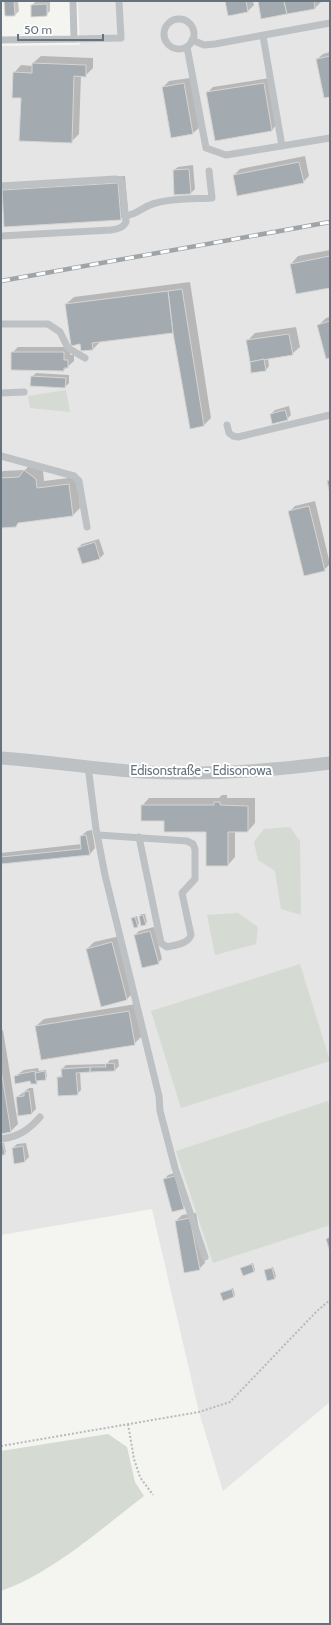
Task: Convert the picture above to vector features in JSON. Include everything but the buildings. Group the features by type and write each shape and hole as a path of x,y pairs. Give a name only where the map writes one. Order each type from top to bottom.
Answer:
{"street":[{"name":"Edisonstraße - Edisonowa","path":"1,758 142,772 237,772 281,770 330,763"}],"lane":[{"path":"73,1 74,39"},
{"path":"1,40 121,38 119,1"},
{"path":"179,19 188,22 193,30 192,40 187,47 177,49 168,45 164,36 166,26 169,22 179,19"},
{"path":"192,40 204,45 215,44 330,23"},
{"path":"263,36 282,146"},
{"path":"187,47 206,148 226,154 330,138"},
{"path":"125,216 133,215 148,205 158,202 212,198 208,171"},
{"path":"1,186 116,179 120,180 122,184 126,222 124,226 111,230 1,236"},
{"path":"1,324 48,324 60,332 68,348 85,358"},
{"path":"1,393 24,392"},
{"path":"227,425 228,433 233,436 238,436 330,415"},
{"path":"1,456 74,476 79,481 87,527"},
{"path":"88,766 105,875 159,1096 160,1111 175,1168 205,1257"},
{"path":"98,835 139,837 187,841 193,844 195,849 195,879 182,893 191,936 186,942 167,946 161,942 139,837"},
{"path":"1,1139 24,1132 40,1117"}],"path":[{"path":"1,1446 199,1412 230,1402 317,1311 330,1300"},
{"path":"128,1424 134,1459 140,1477 152,1495"}],"shaded area":[{"path":"78,1 330,1 330,1402 223,1491 199,1412 152,1209 1,1235 1,46 80,45"},
{"path":"66,390 70,412 30,408 28,396"},
{"path":"290,827 300,841 301,915 281,909 275,871 258,860 254,842 264,829"},
{"path":"238,913 258,927 256,944 215,955 207,915"},
{"path":"300,964 330,1061 181,1108 151,1011"},
{"path":"328,1101 330,1108 330,1225 213,1263 176,1151"},
{"path":"108,1434 127,1447 135,1482 144,1496 57,1562 20,1583 1,1591 1,1451"}],"railway":[{"path":"1,281 330,222"}]}
